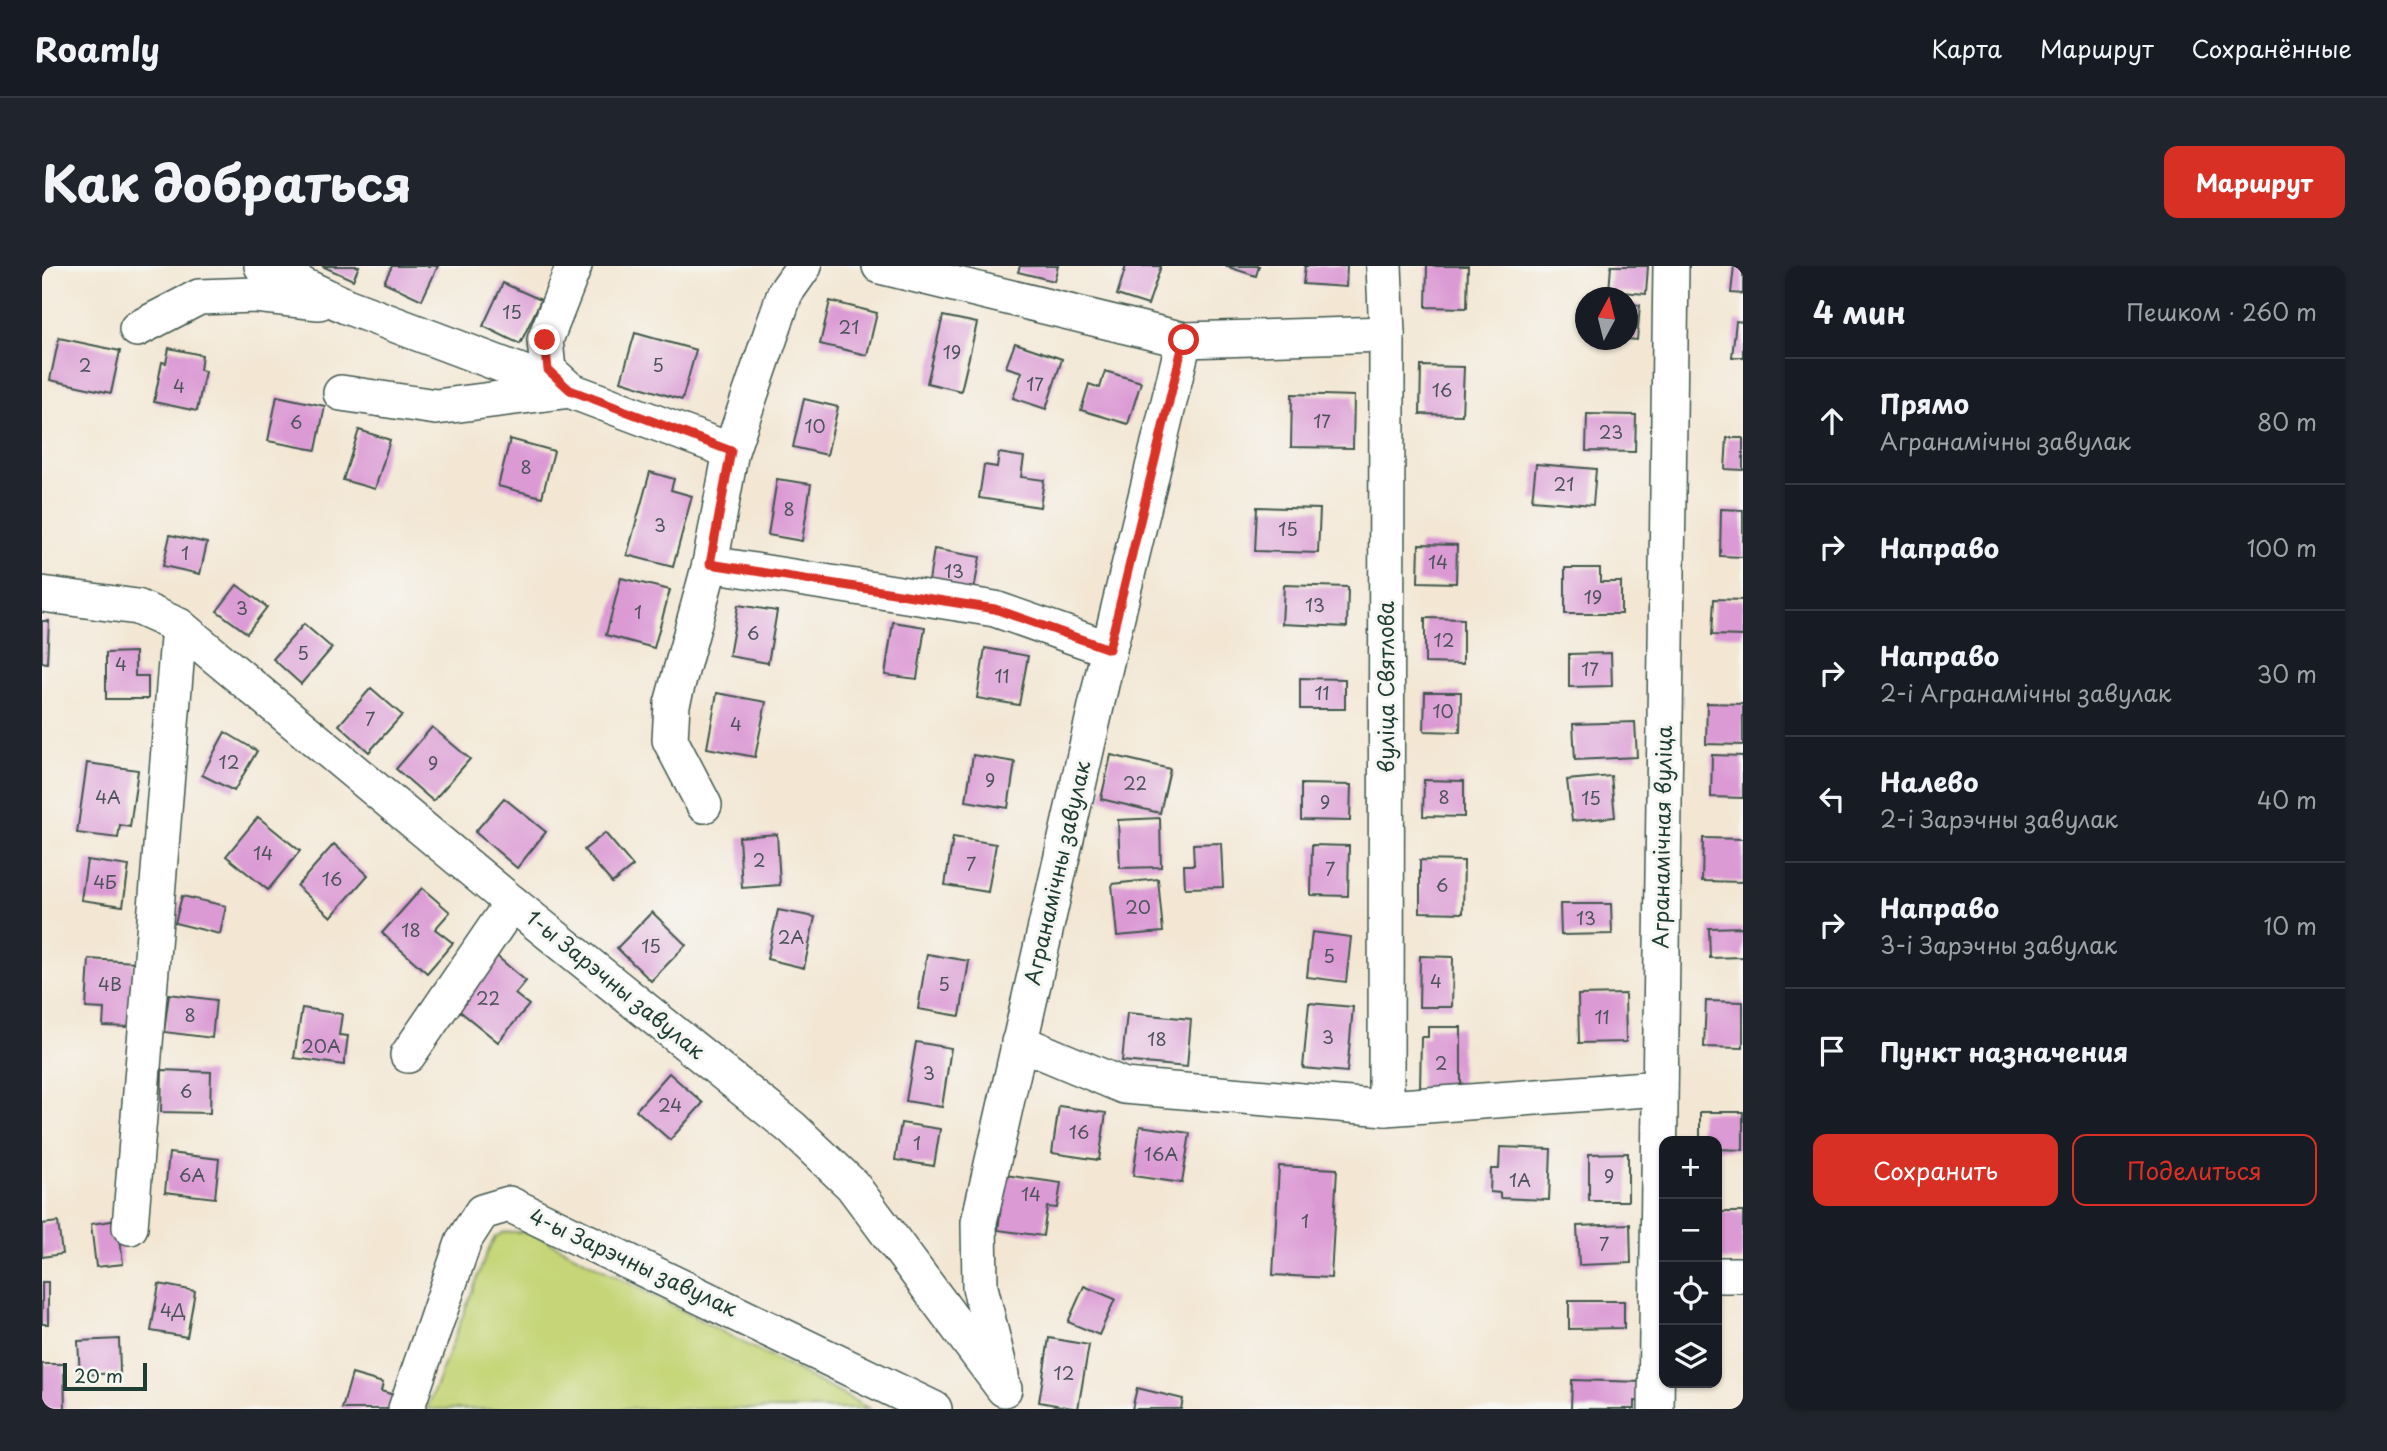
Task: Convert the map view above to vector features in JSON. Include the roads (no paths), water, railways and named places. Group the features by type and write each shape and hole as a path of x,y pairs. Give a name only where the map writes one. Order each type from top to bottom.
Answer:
{"street":[{"path":"262,266 346,306 731,451"},
{"path":"570,390 548,370 545,340 574,266"},
{"path":"704,805 670,740 672,704 710,564 731,451 785,293 804,266"},
{"path":"880,266 1184,340 1387,334"},
{"name":"вуліца Святлова","path":"1384,266 1387,334 1386,1108"},
{"name":"Агранамічная вуліца","path":"1660,1262 1671,266"},
{"path":"137,329 199,297 256,295 346,306"},
{"name":"Агранамічны завулак","path":"1007,1399 980,1287 979,1222 1109,649 1184,340"},
{"path":"341,393 436,407 570,390"},
{"path":"710,564 995,609 1109,649"},
{"name":"1-ы Зарэчны завулак","path":"42,594 137,607 179,626 512,903 792,1128 852,1185 1007,1399"},
{"path":"130,1227 179,626"},
{"path":"408,1055 512,903"},
{"path":"1019,1042 1124,1086 1386,1108 1660,1088"},
{"name":"4-ы Зарэчны завулак","path":"406,1409 464,1240 482,1212 509,1205 934,1409"},
{"path":"1722,1275 1743,1275"},
{"name":"Агранамічная вуліца","path":"1656,1409 1659,1308"}]}
